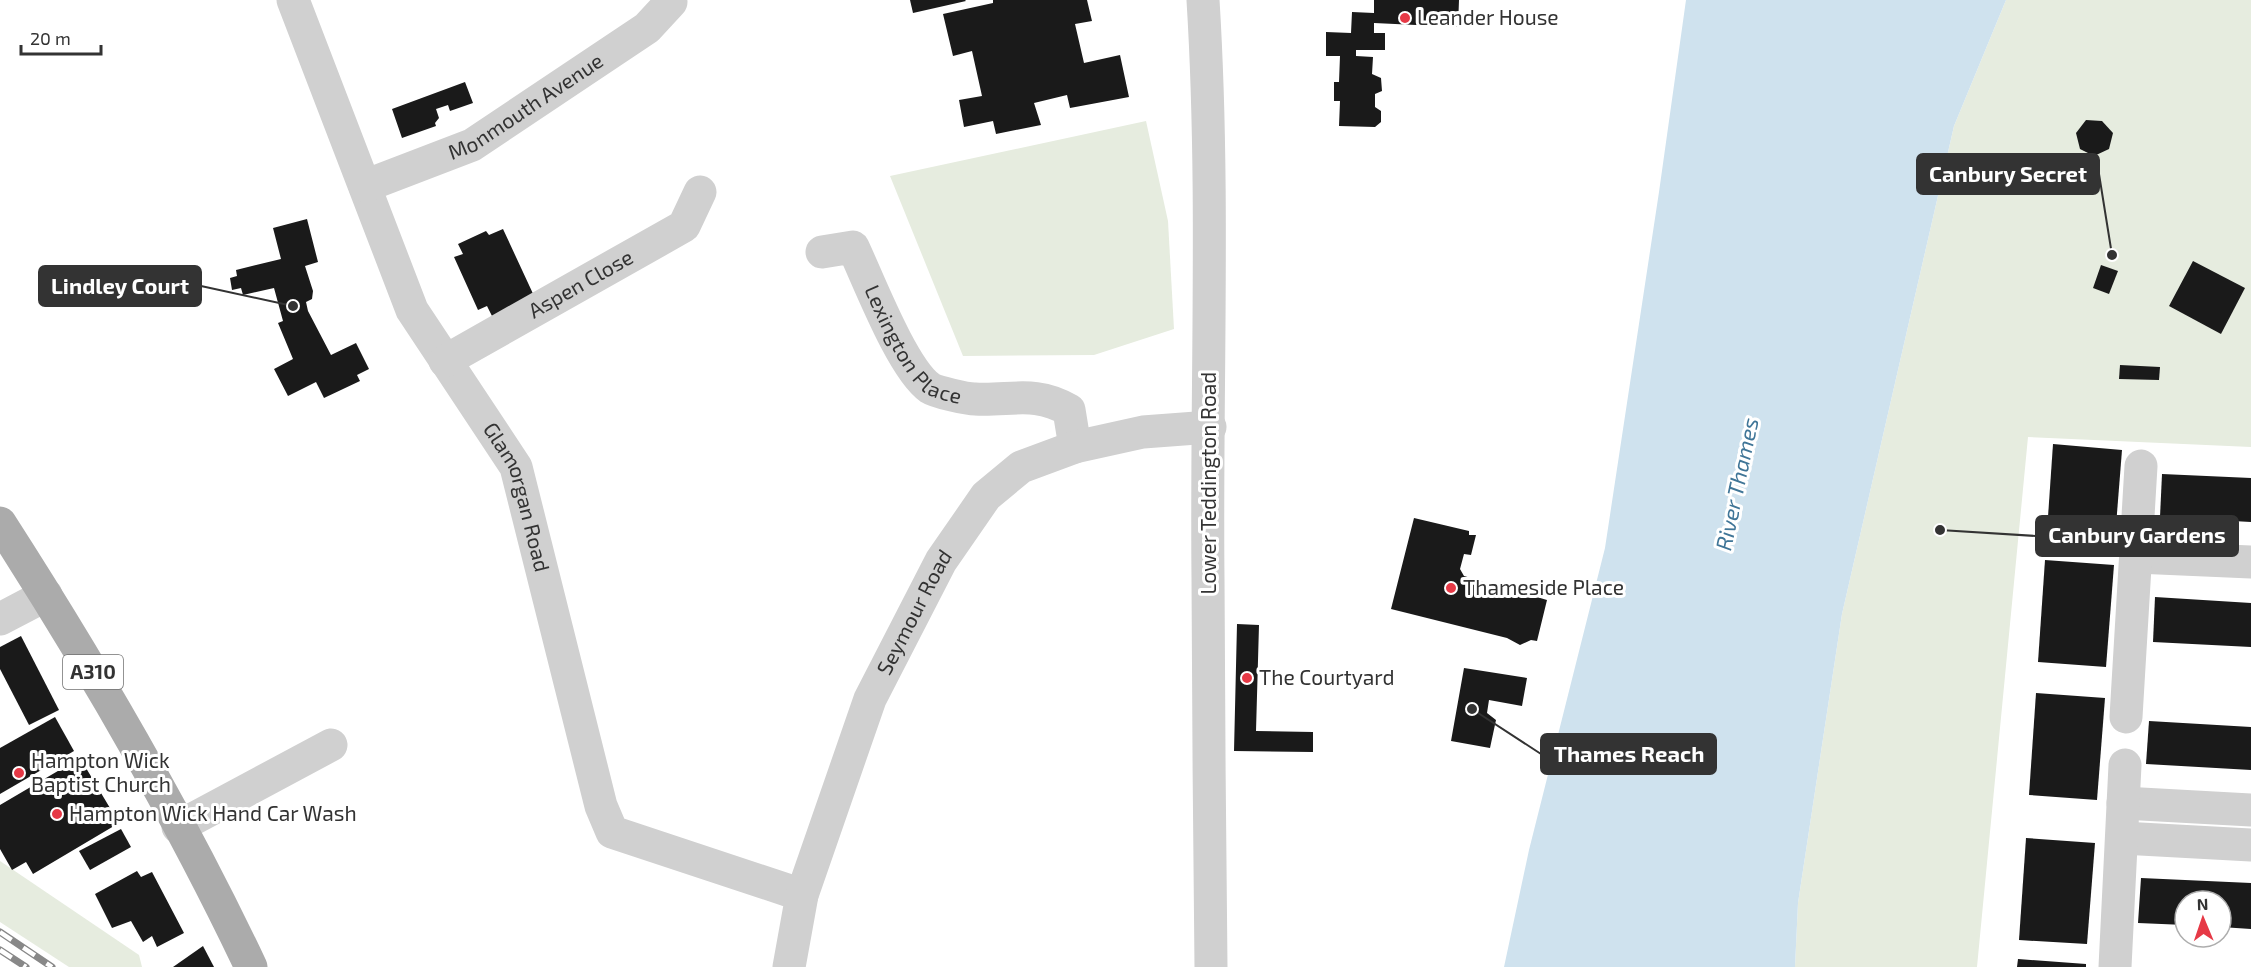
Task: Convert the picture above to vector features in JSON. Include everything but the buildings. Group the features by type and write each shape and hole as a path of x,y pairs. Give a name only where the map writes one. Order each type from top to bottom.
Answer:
{"main road":[{"name":"A310","path":"0,523 121,720 251,967"}],"street":[{"name":"Glamorgan Road","path":"293,0 412,310 516,467 601,806 612,832 802,895"},
{"name":"Lower Teddington Road","path":"1203,0 1207,83 1210,427 1208,578 1211,967"},
{"name":"Monmouth Avenue","path":"365,186 472,145 646,28 671,2"},
{"name":"Aspen Close","path":"445,361 684,226 700,192"},
{"name":"Lexington Place","path":"822,252 853,248 904,355 931,389 974,400 1024,396 1053,401 1069,410 1075,447"},
{"name":"Seymour Road","path":"789,967 802,895 870,699 941,561 986,495 1021,467 1075,447 1143,432 1210,427"},
{"path":"2126,717 2141,466"},
{"path":"2136,557 2251,562"},
{"path":"0,619 46,595"},
{"path":"178,827 331,745"},
{"path":"2115,967 2126,765"},
{"path":"2123,803 2251,810"},
{"path":"2122,838 2251,844"}],"shaded area":[{"path":"2006,0 2251,0 2251,447 2028,437 1977,967 1795,967 1798,903 1842,614 1954,126"},
{"path":"1146,121 1168,221 1174,329 1094,355 963,356 890,176"},
{"path":"0,861 139,955 142,967 69,967 0,922"}],"water":[{"name":"River Thames","path":"1686,0 2006,0 1954,126 1842,614 1798,903 1795,967 1504,967 1529,850 1605,548"}],"railway":[{"path":"0,932 52,967"},
{"path":"0,950 26,967"}],"place":[{"name":"Leander House","path":"1405,18"},
{"name":"Canbury Secret","path":"2112,255"},
{"name":"Lindley Court","path":"293,306"},
{"name":"Canbury Gardens","path":"1940,530"},
{"name":"Thameside Place","path":"1451,588"},
{"name":"The Courtyard","path":"1247,678"},
{"name":"Thames Reach","path":"1472,709"},
{"name":"Hampton Wick Baptist Church","path":"19,773"},
{"name":"Hampton Wick Hand Car Wash","path":"57,814"}]}
